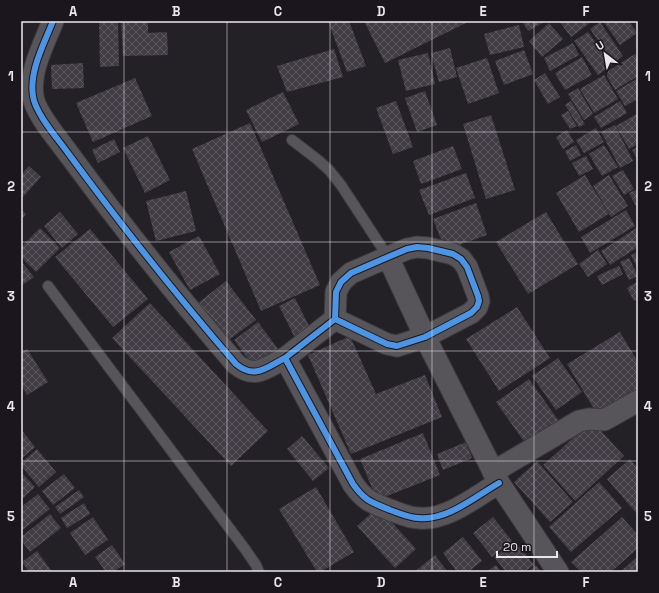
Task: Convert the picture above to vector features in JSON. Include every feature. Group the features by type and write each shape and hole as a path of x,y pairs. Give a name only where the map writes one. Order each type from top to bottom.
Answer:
{"street":[{"path":"53,21 36,67 32,86 33,98 41,115 88,180 181,299 236,364 242,369 250,372 257,372 285,358 335,319 336,292 341,282 351,273 407,249 417,247 428,248 453,254 461,259 467,267 479,302 477,307 471,313 425,337 404,344 392,345 335,319"},
{"path":"388,257 425,337 496,477 558,572"},
{"path":"285,358 353,484 360,494 368,501 398,513 419,518 439,517 449,512 496,477 579,422 589,419 604,420 638,400"}],"lane":[{"path":"292,140 329,170 341,185 388,257"},
{"path":"48,286 245,550 256,565 259,572"}],"building":[{"path":"99,21 118,21 119,66 100,67"},
{"path":"121,21 148,21 148,33 167,32 168,55 123,56"},
{"path":"328,21 349,21 366,66 347,72"},
{"path":"364,21 470,21 385,63"},
{"path":"522,21 546,21 528,31"},
{"path":"559,21 588,21 590,23 571,37"},
{"path":"603,21 629,21 637,33 620,45"},
{"path":"600,22 623,56 614,63 590,29"},
{"path":"549,23 563,39 542,57 529,41"},
{"path":"519,25 524,47 490,55 484,34"},
{"path":"588,32 612,65 598,75 574,41"},
{"path":"573,43 579,55 550,71 544,58"},
{"path":"450,48 457,77 439,82 431,53"},
{"path":"334,49 343,77 287,92 277,66"},
{"path":"524,50 533,74 504,85 495,61"},
{"path":"428,53 435,84 406,91 398,60"},
{"path":"635,54 638,59 638,76 615,90 605,73"},
{"path":"582,57 592,75 565,90 555,73"},
{"path":"487,58 499,93 468,104 456,68"},
{"path":"83,63 84,88 52,89 51,65"},
{"path":"545,73 560,97 548,104 534,80"},
{"path":"604,75 618,99 594,113 580,89"},
{"path":"135,78 152,116 93,142 76,103"},
{"path":"638,78 638,99 625,106 616,91"},
{"path":"578,88 593,114 584,120 568,94"},
{"path":"425,91 437,125 417,132 405,98"},
{"path":"283,92 299,124 262,142 246,110"},
{"path":"396,101 413,147 393,154 376,108"},
{"path":"571,101 585,124 579,127 565,105"},
{"path":"620,101 627,113 601,128 594,117"},
{"path":"568,111 577,126 570,129 561,115"},
{"path":"638,113 638,144 629,149 616,126"},
{"path":"491,115 515,190 486,199 463,124"},
{"path":"250,123 320,285 261,311 192,149"},
{"path":"615,125 633,161 620,168 601,132"},
{"path":"596,128 604,142 584,153 576,140"},
{"path":"567,130 574,142 563,149 556,137"},
{"path":"148,136 170,180 145,193 123,148"},
{"path":"114,139 120,152 98,163 92,150"},
{"path":"576,145 581,155 570,161 565,151"},
{"path":"604,145 618,167 602,176 589,154"},
{"path":"453,146 462,169 421,184 413,161"},
{"path":"638,147 638,160 632,150"},
{"path":"586,156 593,169 579,176 572,163"},
{"path":"29,166 41,177 21,199 21,175"},
{"path":"623,170 634,189 624,195 612,176"},
{"path":"466,173 475,198 429,215 419,190"},
{"path":"585,175 609,214 579,232 556,193"},
{"path":"609,175 628,206 611,217 593,186"},
{"path":"638,189 638,210 629,193"},
{"path":"186,191 196,231 156,241 146,201"},
{"path":"476,203 487,235 445,250 433,219"},
{"path":"21,209 26,214 21,220"},
{"path":"626,210 635,226 590,253 581,237"},
{"path":"60,212 78,234 62,248 44,226"},
{"path":"546,212 578,264 528,294 496,242"},
{"path":"638,227 638,247 610,265 601,251"},
{"path":"40,228 60,248 36,272 21,257 21,247"},
{"path":"90,229 148,299 113,327 55,257"},
{"path":"199,236 220,274 190,290 169,252"},
{"path":"598,250 607,264 588,277 579,264"},
{"path":"638,252 638,269 631,255"},
{"path":"629,258 638,276 629,280 620,262"},
{"path":"21,261 34,277 21,286"},
{"path":"619,266 623,274 602,285 597,276"},
{"path":"226,281 256,320 227,341 198,303"},
{"path":"638,281 638,299 634,301 627,288"},
{"path":"295,298 311,330 295,338 279,306"},
{"path":"150,303 268,431 231,466 112,338"},
{"path":"517,307 550,358 499,391 466,339"},
{"path":"258,322 278,349 254,367 234,340"},
{"path":"620,332 638,362 638,391 597,414 567,364"},
{"path":"350,336 376,394 425,375 442,417 351,454 308,355"},
{"path":"27,349 48,382 27,395 21,385 21,353"},
{"path":"558,358 582,392 556,410 532,376"},
{"path":"529,379 561,424 528,447 496,402"},
{"path":"592,421 624,456 575,501 543,465"},
{"path":"21,429 35,447 21,459"},
{"path":"423,433 440,475 377,500 360,459"},
{"path":"302,436 329,468 313,481 287,449"},
{"path":"466,442 472,458 443,470 437,454"},
{"path":"37,449 56,472 39,487 21,466 21,463"},
{"path":"630,459 638,468 638,515 607,479"},
{"path":"537,461 573,502 550,522 514,482"},
{"path":"22,473 35,487 21,500 21,475"},
{"path":"64,474 75,488 53,505 42,491"},
{"path":"599,482 622,508 571,552 549,527"},
{"path":"316,487 354,552 320,572 317,572 279,509"},
{"path":"79,490 84,497 60,514 55,507"},
{"path":"38,494 50,509 21,531 21,507"},
{"path":"84,503 90,514 67,528 61,518"},
{"path":"378,507 416,549 395,568 357,526"},
{"path":"50,514 61,528 30,552 21,540 21,537"},
{"path":"93,517 108,540 85,555 70,533"},
{"path":"493,517 512,541 492,557 473,533"},
{"path":"622,517 638,535 638,548 611,572 581,572 571,562"},
{"path":"463,537 482,561 468,572 457,572 443,553"},
{"path":"515,541 534,565 524,572 506,572 494,557"},
{"path":"112,545 125,564 113,572 106,572 95,557"},
{"path":"37,551 52,572 29,572 22,562"},
{"path":"435,555 448,572 414,572"},
{"path":"638,556 638,572 620,572"},
{"path":"496,565 501,572 486,572"},
{"path":"536,565 541,572 527,572"}],"cycle path":[{"path":"53,21 38,58 33,77 33,96 42,118 150,260 236,364 243,369 255,372 267,368 285,358 353,484 361,494 373,503 404,515 415,518 430,518 451,512 499,483"},
{"path":"285,358 335,319 336,292 341,282 351,273 407,249 417,247 428,248 453,254 461,259 467,267 479,301 477,307 471,313 425,337 397,346 387,344 335,319"}]}
